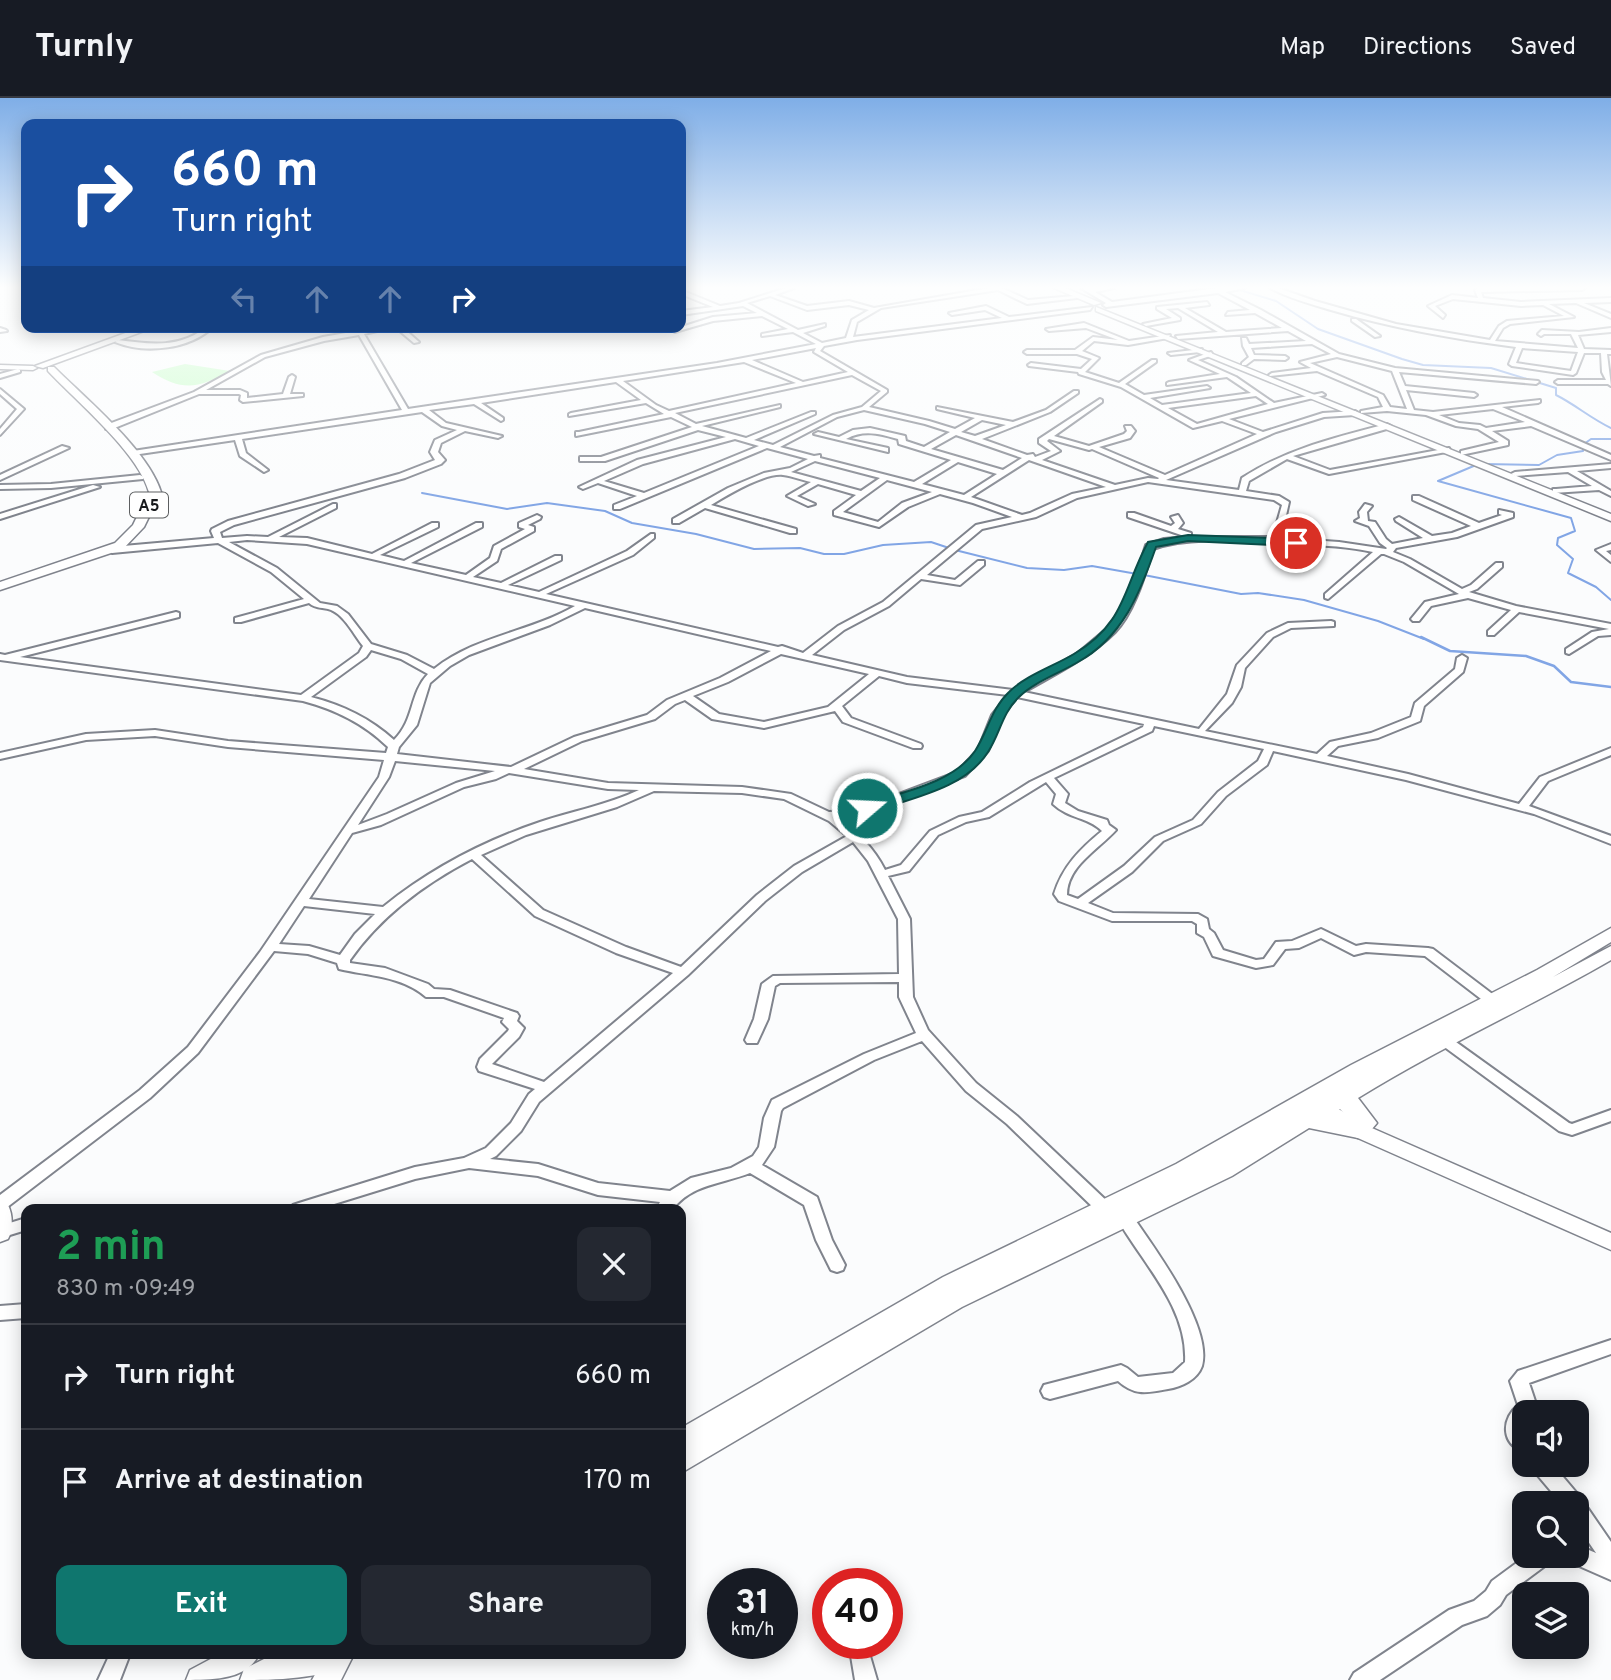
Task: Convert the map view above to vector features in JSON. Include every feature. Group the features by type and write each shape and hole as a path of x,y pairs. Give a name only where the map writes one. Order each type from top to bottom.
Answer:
{"highway":[{"path":"41,369 60,362"},
{"path":"41,369 61,362"},
{"path":"1231,362 1464,453 1611,516"},
{"path":"1249,362 1319,396"},
{"name":"A5","path":"21,577 115,548 138,527 155,492 151,478 109,426 41,369"},
{"name":"A5","path":"0,584 91,553 117,540 144,498 145,488 140,477 105,434 41,369"},
{"path":"1359,412 1387,426 1515,474 1611,516"},
{"path":"686,1458 953,1300 1224,1170 1324,1102 1490,999 1544,974 1611,934"},
{"path":"686,1439 951,1284 1324,1102 1611,952"},
{"path":"1324,1102 1362,1127"},
{"path":"1324,1102 1350,1107 1362,1127"},
{"path":"0,1211 0,1233"},
{"path":"255,1680 295,1659"},
{"path":"295,1680 331,1659"}],"main road":[{"path":"0,368 41,369"},
{"path":"0,368 18,371 41,369"},
{"path":"1362,1127 1611,1233"},
{"path":"1362,1127 1611,1242"},
{"path":"200,1680 237,1659"},
{"path":"326,1680 337,1659"}],"street":[{"path":"109,426 199,391 249,362"},
{"path":"377,362 406,412"},
{"path":"133,453 734,362"},
{"path":"750,362 803,385"},
{"path":"617,508 771,446 835,416 864,408 885,391 834,362"},
{"path":"1031,365 1082,370 1094,362"},
{"path":"1119,385 1153,362"},
{"path":"1196,362 1228,375 1273,405"},
{"path":"1303,362 1373,391 1381,396 1387,409"},
{"path":"1363,362 1395,370 1536,382"},
{"path":"1513,362 1512,364 1564,373 1573,373 1576,362"},
{"path":"1272,375 1316,369"},
{"path":"1082,370 1083,374 1119,385 1196,426 1273,405 1319,396"},
{"path":"1395,370 1411,411"},
{"path":"0,376 18,371"},
{"path":"1558,382 1610,383 1608,372"},
{"path":"579,434 852,373"},
{"path":"1169,384 1228,375"},
{"path":"286,397 292,377"},
{"path":"617,380 669,414 696,426 942,491 1022,518"},
{"path":"1142,397 1207,388"},
{"path":"1403,388 1474,395"},
{"path":"0,391 21,409 0,433"},
{"path":"199,391 240,392 245,394 243,400 301,396"},
{"path":"977,439 1048,411 1076,391"},
{"path":"1159,407 1256,394"},
{"path":"474,401 501,419"},
{"path":"571,415 648,401"},
{"path":"965,498 1000,472 1056,451 1042,443 1100,401"},
{"path":"1429,414 1538,401"},
{"path":"1493,405 1529,424 1611,458"},
{"path":"583,459 602,459 696,426 778,407"},
{"path":"864,408 904,415 1114,487"},
{"path":"939,408 1012,424"},
{"path":"423,409 440,423 498,436"},
{"path":"808,654 836,631 886,604 979,527 1022,518 1075,496 1163,479 1263,434 1314,417 1387,409 1429,414 1458,425 1486,430 1529,424"},
{"path":"748,440 813,413"},
{"path":"925,449 958,433 982,417"},
{"path":"1225,420 1263,434"},
{"path":"1242,492 1245,480 1256,471 1288,457 1387,426"},
{"path":"1049,437 1083,447 1093,447 1127,436 1131,431 1128,428"},
{"path":"840,439 850,433 869,429 902,438 902,442"},
{"path":"434,673 404,657 368,646 345,616 334,608 317,605 272,568 219,539 215,531 225,525 402,477 442,460 435,448 438,442 462,430"},
{"path":"1464,453 1505,443 1486,430"},
{"path":"818,434 885,450"},
{"path":"583,487 640,462 735,436"},
{"path":"238,437 243,454 264,470"},
{"path":"875,456 902,442 943,453 955,461 1000,472"},
{"path":"1093,447 1163,479 1276,498 1286,504 1276,541"},
{"path":"0,478 65,448"},
{"path":"1288,457 1329,472 1446,450"},
{"path":"676,522 732,490 792,470 817,457"},
{"path":"855,467 865,461"},
{"path":"917,484 955,461"},
{"path":"1515,474 1611,466"},
{"path":"1570,470 1611,494"},
{"path":"780,472 862,494"},
{"path":"887,476 837,513 879,525 905,505 942,491"},
{"path":"0,487 140,477"},
{"path":"0,517 71,496 110,481"},
{"path":"598,481 644,496"},
{"path":"811,504 791,496 817,482"},
{"path":"1556,491 1600,488"},
{"path":"1416,498 1478,526"},
{"path":"704,505 793,531"},
{"path":"274,536 333,506"},
{"path":"1368,506 1363,512 1364,520 1360,521 1372,524 1386,550 1465,593 1611,630"},
{"path":"828,816 859,813 961,774 983,751 997,715 1017,692 1081,655 1113,629 1140,577 1152,544 1169,539 1195,538 1386,550 1429,538 1454,535 1510,515 1502,512"},
{"path":"1131,515 1195,538"},
{"path":"470,575 494,559 497,548 531,529 522,525 537,517"},
{"path":"1172,529 1179,523 1175,517"},
{"path":"1399,519 1429,538"},
{"path":"376,554 435,525"},
{"path":"408,561 479,525"},
{"path":"274,536 408,561 909,678 1017,692 1203,729 1465,787 1524,805 1611,838"},
{"path":"115,548 274,536 318,543 808,654 877,673 925,683 1017,692 1466,791 1611,838"},
{"path":"543,592 630,553 651,536"},
{"path":"1611,547 1600,550 1611,559"},
{"path":"1328,596 1386,550"},
{"path":"505,583 558,558"},
{"path":"919,576 957,583 981,563"},
{"path":"1416,619 1428,604 1465,593 1499,565"},
{"path":"238,620 310,600"},
{"path":"0,1204 145,1094 184,1058 271,947 384,777 393,751 409,730 426,682 434,673 476,649 545,626 586,604"},
{"path":"1492,634 1520,608"},
{"path":"2,658 176,615"},
{"path":"1203,729 1233,697 1240,682 1240,667 1281,626 1292,623 1331,624"},
{"path":"1569,651 1595,634 1611,630"},
{"path":"303,698 363,655 368,646"},
{"path":"348,831 368,827 463,784 482,782 578,739 651,717 667,704 782,649"},
{"path":"1322,755 1334,744 1374,736 1416,719 1419,705 1460,670 1462,657"},
{"path":"2,658 303,698 351,712 372,725 393,751"},
{"path":"687,696 716,717 747,725 764,725 817,714 836,706 877,673"},
{"path":"836,706 847,720 917,746"},
{"path":"882,874 905,868 934,833 963,819 985,815 1048,778 1148,729 1150,721"},
{"path":"0,756 86,737 155,733 247,746 393,751 608,786 772,792 828,816 850,832 882,874 904,919 903,978 912,1016 925,1035 971,1087 1039,1145 1104,1208"},
{"path":"1078,905 1128,869 1159,839 1197,821 1222,793 1264,763 1270,747"},
{"path":"1524,805 1544,779 1611,751"},
{"path":"1048,778 1062,794 1059,804 1074,813 1103,822 1104,827 1110,830 1082,851 1065,878 1060,894 1078,905 1112,917 1194,917 1203,922 1203,933 1208,933 1218,953 1256,964 1268,962 1281,945 1294,944 1321,933 1354,951 1366,948 1428,952 1490,999"},
{"path":"546,1088 484,1067 485,1062 514,1034 517,1028 509,1022 512,1016 445,993 431,994 423,987 380,971 344,965 343,960 353,942 386,911 444,870 538,827 606,809 650,789"},
{"path":"467,1163 482,1157 506,1138 527,1106 546,1088 683,972 780,881 850,832 859,813"},
{"path":"474,855 539,913 613,946 683,972"},
{"path":"301,902 386,911"},
{"path":"271,947 309,950 343,960"},
{"path":"752,1040 761,1019 769,984 778,979 903,978"},
{"path":"315,1204 437,1167 467,1163 538,1170 598,1189 667,1203 700,1180 749,1165 758,1159 766,1148 777,1104 869,1057 925,1035"},
{"path":"1444,1040 1564,1127 1572,1130 1611,1115"},
{"path":"749,1165 811,1200 824,1240 838,1265"},
{"path":"1050,1391 1122,1373 1135,1385 1183,1377 1192,1368 1196,1357 1181,1306 1125,1218"},
{"path":"0,1233 21,1226"},
{"path":"0,1313 21,1311"},
{"path":"1526,1400 1519,1381 1524,1376 1611,1346"},
{"path":"1551,1477 1563,1491"},
{"path":"1589,1527 1611,1559"},
{"path":"1589,1560 1611,1570"},
{"path":"1361,1680 1456,1617 1479,1609 1493,1598 1499,1588 1526,1568"},
{"path":"109,1680 118,1659"},
{"path":"862,1659 866,1680"}],"green space":[{"path":"185,364 230,371 209,381 191,385 173,383 152,372"}],"waterway":[{"path":"1412,362 1423,365 1491,368 1556,388 1556,395 1611,428"},
{"path":"1483,464 1539,465 1557,455 1583,451 1584,444 1591,439 1611,439"},
{"path":"1476,465 1438,481 1571,518 1575,531 1558,538 1557,545 1573,559 1568,573 1596,587 1611,600"},
{"path":"422,493 507,509 547,503 605,511 632,523 696,534 754,549 800,548 824,554 844,554 883,545 931,542 949,548"},
{"path":"955,550 1027,568 1064,570 1092,566 1137,574"},
{"path":"1144,575 1241,594 1258,593 1304,600 1378,621 1424,639"},
{"path":"1421,637 1450,651 1526,656 1554,666 1571,682 1611,687"}],"route":[{"path":"867,808 945,781 969,767 983,751 997,715 1015,693 1081,655 1113,629 1135,592 1152,544 1178,538 1296,543"}]}
